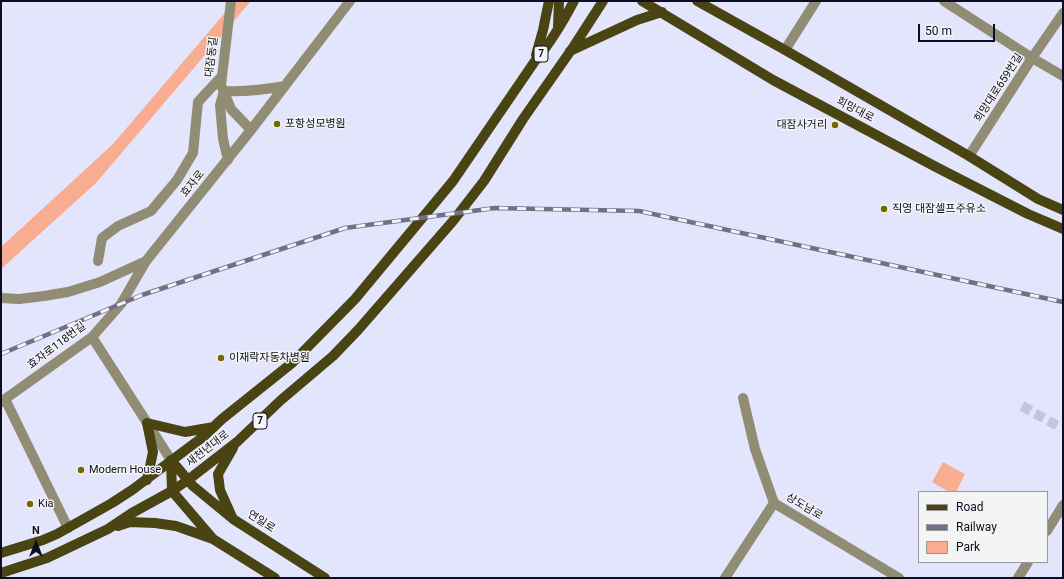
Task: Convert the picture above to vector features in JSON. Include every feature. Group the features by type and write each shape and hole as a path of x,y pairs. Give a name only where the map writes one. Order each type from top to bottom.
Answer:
{"main road":[{"path":"535,61 549,1"},
{"path":"558,28 559,1"},
{"name":"7","path":"535,61 558,28 574,1"},
{"name":"7","path":"570,51 603,1"},
{"name":"희망대로","path":"642,1 780,83 993,196 1028,214 1063,229"},
{"name":"희망대로","path":"697,1 969,156 1038,199 1063,210"},
{"path":"570,51 637,20 662,12"},
{"name":"새천년대로","path":"1,573 48,558 108,529 132,513 172,491 237,442 281,400 333,356 358,330 453,221 484,181 523,119 570,51"},
{"name":"새천년대로","path":"1,553 43,540 68,528 147,480 171,460 203,437 222,419 292,363 356,299 453,181 535,61"},
{"path":"147,480 153,452 147,423 186,432 214,427"},
{"path":"233,519 220,490 218,474 237,442"},
{"path":"171,460 172,491 213,539"},
{"name":"연일로","path":"171,460 193,486 233,519 325,578"},
{"path":"108,529 130,522 176,526 213,539 275,578"}],"street":[{"name":"대잠동길","path":"231,1 221,85 231,109 251,130"},
{"name":"효자로","path":"1,298 44,296 68,292 100,282 146,261 228,160 350,1"},
{"path":"785,50 816,1"},
{"path":"944,1 1032,58 1063,76"},
{"name":"희망대로659번길","path":"969,156 1063,13"},
{"path":"98,261 102,238 118,226 151,211 177,180 194,153 198,102 222,76"},
{"path":"228,160 223,139 220,105 224,91 243,92 286,86"},
{"name":"효자로118번길","path":"3,401 92,337 121,304 146,261"},
{"path":"92,337 171,460"},
{"path":"742,398 755,449 774,502"},
{"path":"3,401 68,528"},
{"name":"상도남로","path":"725,578 774,502 899,578"},
{"path":"1048,530 1063,505"},
{"path":"1018,578 1027,563"}],"green space":[{"path":"235,1 251,1 96,183 1,269 1,247 113,144"},
{"path":"943,462 965,474 956,491 947,491 932,482"}],"tunnel":[{"path":"1022,406 1060,427"}],"railway":[{"path":"1,354 142,295 345,228 495,208 639,211 1063,302"}],"place":[{"name":"포항성모병원","path":"277,124"},
{"name":"대잠사거리","path":"835,125"},
{"name":"직영 대잠셀프주유소","path":"884,209"},
{"name":"이재락자동차병원","path":"221,358"},
{"name":"Modern House","path":"81,470"},
{"name":"Kia","path":"30,504"}]}
